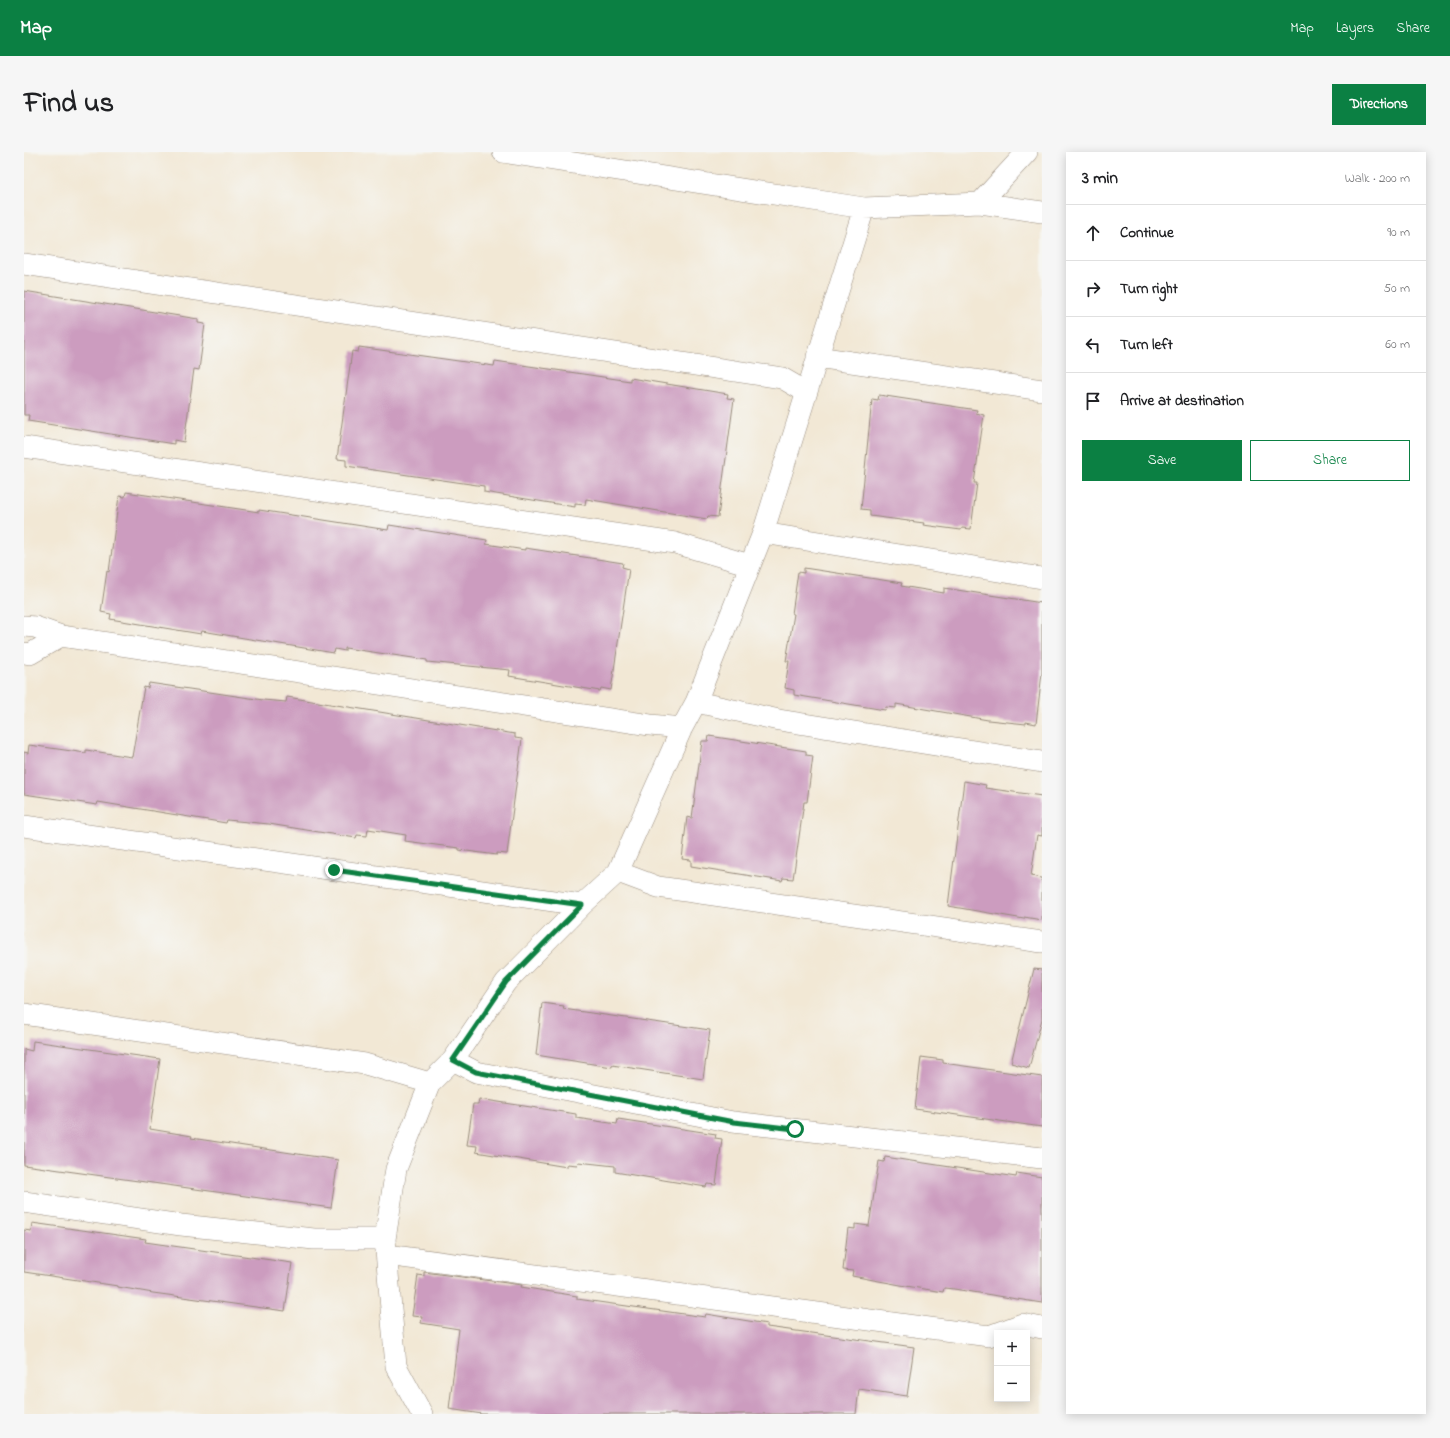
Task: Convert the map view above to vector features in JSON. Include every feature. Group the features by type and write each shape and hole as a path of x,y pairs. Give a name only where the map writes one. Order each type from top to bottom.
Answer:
{"street":[{"path":"503,152 864,208 980,203 1042,212"},
{"path":"980,203 1027,152"},
{"path":"422,1414 396,1366 386,1247 396,1169 430,1083 453,1060 506,982 582,905 618,872 682,728 696,702 763,533 864,208"},
{"path":"24,264 782,378 806,392"},
{"path":"817,357 1042,390"},
{"path":"24,447 675,543 750,565"},
{"path":"763,533 1042,578"},
{"path":"24,626 35,627 61,636 650,725 682,728"},
{"path":"24,653 30,654 61,636"},
{"path":"696,702 779,720 1042,762"},
{"path":"24,826 582,905"},
{"path":"618,872 658,887 1042,942"},
{"path":"24,1014 365,1064 430,1083"},
{"path":"453,1060 476,1072 734,1122 1042,1158"},
{"path":"24,1202 181,1225 386,1247 989,1336 994,1334"},
{"path":"1005,1330 1022,1324 1042,1328"}],"building":[{"path":"24,291 198,319 198,323 205,324 199,370 194,369 184,442 174,440 174,444 28,421 29,415 24,415"},
{"path":"359,347 494,366 495,361 630,381 630,378 728,394 727,398 734,399 718,517 708,516 707,519 586,499 585,505 575,504 575,507 484,492 484,486 346,466 346,460 337,459 352,351 358,352"},
{"path":"879,395 977,410 976,413 984,415 974,483 977,483 971,529 962,528 961,530 923,525 924,523 870,516 870,510 861,509 872,399 878,400"},
{"path":"126,492 259,512 259,510 388,530 389,525 487,540 486,544 525,550 525,548 623,563 622,567 629,569 611,690 601,688 600,691 509,676 510,670 427,662 427,660 345,648 345,651 335,649 334,653 202,631 201,634 110,619 111,614 101,612 107,571 109,572 119,496 125,497"},
{"path":"804,568 902,583 901,586 944,593 944,588 1042,603 1042,673 1036,724 988,720 896,704 896,708 886,707 885,710 794,695 794,690 785,688 789,661 786,661 794,614 792,614 798,572 804,573"},
{"path":"149,683 263,700 286,702 287,697 515,734 515,738 522,739 507,854 497,853 497,855 459,850 459,848 405,841 406,835 368,829 367,836 357,835 356,838 269,824 227,820 226,823 98,802 97,805 24,794 24,752 28,753 29,745 86,753 86,750 132,757 144,687 148,688"},
{"path":"709,736 806,751 806,755 813,756 807,802 804,802 793,879 783,878 782,881 691,866 691,860 682,859 687,817 692,818 702,741 708,741"},
{"path":"964,781 986,785 985,788 1042,796 1042,836 1037,835 1031,876 1042,878 1042,920 1024,917 1024,919 948,906"},
{"path":"1034,969 1042,970 1042,1019 1029,1068 1011,1063"},
{"path":"542,1003 564,1006 563,1009 710,1030 703,1079 536,1055"},
{"path":"33,1041 160,1059 150,1129 192,1136 191,1138 338,1160 331,1208 24,1165 24,1049 32,1051"},
{"path":"921,1057 943,1060 943,1063 1042,1077 1042,1127 915,1109"},
{"path":"479,1099 576,1114 576,1118 617,1124 618,1119 716,1134 715,1138 722,1139 716,1185 707,1184 706,1187 615,1172 615,1166 578,1162 577,1165 567,1164 567,1167 476,1152 477,1146 467,1145 473,1104 478,1104"},
{"path":"885,1157 1016,1177 1017,1173 1042,1177 1042,1303 954,1289 944,1288 943,1292 906,1286 852,1276 853,1271 843,1270 848,1228 855,1229 855,1224 869,1226 879,1161 884,1162"},
{"path":"32,1223 146,1239 145,1242 292,1263 285,1311 153,1293 118,1286 24,1272 24,1230 31,1231"},
{"path":"424,1272 522,1285 521,1287 577,1296 577,1299 705,1317 706,1314 767,1324 767,1327 914,1347 907,1396 859,1389 856,1414 482,1414 449,1409 459,1329 421,1323 422,1317 412,1316 418,1275 424,1276"}],"route":[{"path":"334,870 582,905 506,982 453,1060 476,1072 734,1122 795,1129"}]}
